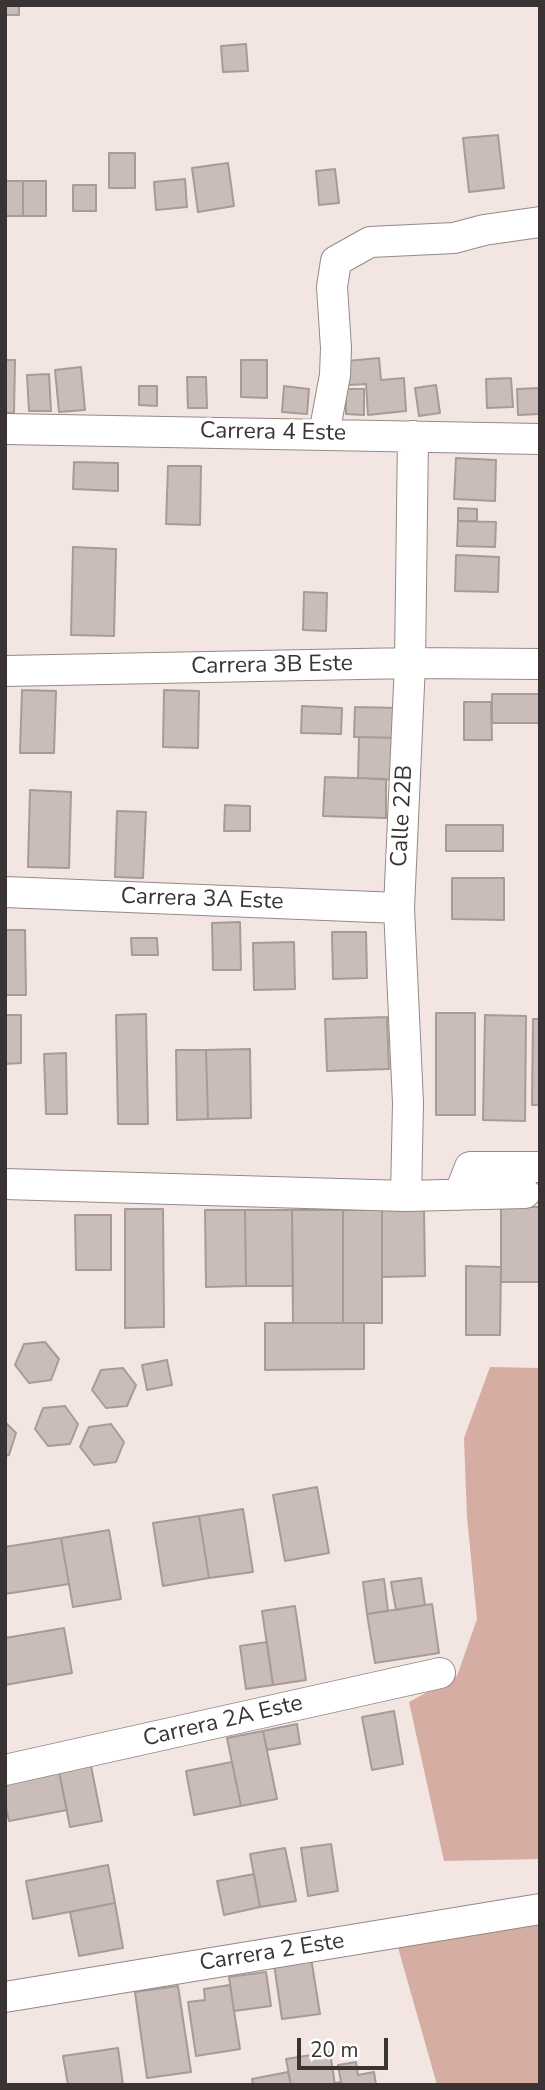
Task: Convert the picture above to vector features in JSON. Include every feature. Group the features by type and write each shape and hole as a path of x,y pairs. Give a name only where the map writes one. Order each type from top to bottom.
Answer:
{"street":[{"path":"324,434 335,376 332,287 337,261 370,242 454,238 484,230 540,222"},
{"name":"Carrera 4 Este","path":"5,429 540,439"},
{"name":"Calle 22B","path":"406,1196 408,1103 399,908 410,663 413,436"},
{"name":"Carrera 3B Este","path":"5,671 410,663 540,664"},
{"name":"Carrera 3A Este","path":"5,892 399,908"},
{"path":"459,1195 470,1167 540,1167"},
{"path":"5,1184 406,1196 525,1193"},
{"name":"Carrera 2A Este","path":"5,1770 440,1673"},
{"name":"Carrera 2 Este","path":"5,1997 540,1909"}],"shaded area":[{"path":"490,1367 540,1368 540,1859 444,1861 409,1702 457,1676 477,1619 467,1517 464,1438"},
{"path":"540,1923 540,2085 437,2085 397,1944"}],"building":[{"path":"5,5 19,5 19,15 5,15"},
{"path":"246,44 248,71 223,72 221,46"},
{"path":"498,135 504,188 469,192 463,138"},
{"path":"109,153 135,153 135,188 109,188"},
{"path":"228,163 234,206 198,212 192,168"},
{"path":"335,169 339,203 319,205 316,171"},
{"path":"185,179 187,207 156,210 154,182"},
{"path":"5,181 23,181 23,216 5,216"},
{"path":"23,181 46,181 46,216 23,216"},
{"path":"73,185 96,185 96,211 73,211"},
{"path":"379,358 381,380 404,378 406,411 368,415 366,384 349,385 347,361"},
{"path":"5,360 15,360 14,413 5,413"},
{"path":"241,360 267,360 267,398 241,397"},
{"path":"81,367 85,410 59,412 55,370"},
{"path":"49,374 51,411 29,411 27,375"},
{"path":"187,377 206,377 207,408 188,408"},
{"path":"511,378 513,407 487,408 486,379"},
{"path":"436,385 440,413 419,416 415,388"},
{"path":"139,386 157,386 157,406 139,405"},
{"path":"284,386 309,389 307,414 282,412"},
{"path":"540,388 540,414 518,415 517,389"},
{"path":"346,389 364,389 364,415 346,414"},
{"path":"456,458 496,460 495,501 454,499"},
{"path":"74,462 118,463 118,491 73,489"},
{"path":"168,466 201,466 200,525 166,524"},
{"path":"458,508 477,509 477,521 458,521"},
{"path":"458,521 496,522 495,547 457,546"},
{"path":"73,547 116,549 114,636 71,635"},
{"path":"456,555 499,557 498,592 455,591"},
{"path":"304,592 327,593 326,631 303,630"},
{"path":"22,690 56,691 54,753 20,753"},
{"path":"164,690 199,691 198,748 163,747"},
{"path":"492,694 540,694 540,723 492,723"},
{"path":"464,702 491,702 492,740 464,740"},
{"path":"302,706 342,708 341,734 301,733"},
{"path":"355,707 399,708 398,738 354,737"},
{"path":"359,737 398,738 397,780 358,778"},
{"path":"325,777 386,779 386,818 323,816"},
{"path":"30,790 71,792 69,868 28,867"},
{"path":"225,805 250,806 250,831 224,831"},
{"path":"117,811 146,812 143,878 115,877"},
{"path":"446,825 503,825 503,851 446,851"},
{"path":"452,878 504,878 504,920 452,919"},
{"path":"240,922 241,970 213,970 212,923"},
{"path":"5,930 25,930 26,995 5,995"},
{"path":"332,932 366,932 367,978 333,979"},
{"path":"131,938 157,938 158,955 132,955"},
{"path":"294,942 295,989 254,990 253,943"},
{"path":"436,1013 475,1013 475,1115 436,1115"},
{"path":"146,1014 148,1124 118,1124 116,1015"},
{"path":"5,1015 21,1015 21,1063 5,1064"},
{"path":"485,1015 526,1016 525,1121 483,1120"},
{"path":"387,1017 389,1069 327,1071 325,1019"},
{"path":"533,1019 540,1019 540,1105 532,1105"},
{"path":"250,1049 251,1118 208,1119 206,1050"},
{"path":"176,1050 206,1050 208,1119 177,1120"},
{"path":"66,1053 67,1114 46,1114 44,1054"},
{"path":"501,1207 540,1207 540,1282 501,1282"},
{"path":"125,1209 163,1209 164,1327 125,1328"},
{"path":"205,1210 245,1210 246,1286 206,1287"},
{"path":"245,1210 292,1210 293,1286 246,1286"},
{"path":"292,1210 343,1210 343,1323 293,1323"},
{"path":"343,1210 382,1210 382,1323 343,1323"},
{"path":"382,1210 424,1210 425,1276 382,1277"},
{"path":"75,1215 111,1215 111,1270 76,1270"},
{"path":"466,1266 501,1267 500,1335 466,1335"},
{"path":"265,1323 364,1323 364,1369 265,1370"},
{"path":"45,1342 59,1359 51,1380 29,1383 15,1365 24,1344"},
{"path":"167,1360 172,1385 147,1390 142,1365"},
{"path":"123,1368 136,1385 127,1406 106,1408 92,1390 101,1370"},
{"path":"65,1406 78,1424 70,1444 48,1446 35,1429 43,1408"},
{"path":"5,1422 16,1433 9,1455 5,1456"},
{"path":"111,1424 124,1442 116,1462 94,1465 80,1447 89,1427"},
{"path":"317,1487 329,1553 285,1561 273,1495"},
{"path":"243,1509 253,1572 209,1578 199,1516"},
{"path":"199,1516 209,1578 163,1586 153,1523"},
{"path":"109,1530 121,1599 73,1607 61,1538"},
{"path":"61,1538 69,1584 5,1594 5,1547"},
{"path":"421,1578 425,1605 396,1610 391,1582"},
{"path":"384,1579 388,1611 367,1614 363,1582"},
{"path":"432,1604 439,1653 375,1663 367,1614"},
{"path":"295,1606 306,1680 273,1685 262,1611"},
{"path":"64,1628 72,1673 5,1685 5,1638"},
{"path":"267,1642 273,1685 246,1689 240,1646"},
{"path":"394,1711 403,1764 372,1770 362,1717"},
{"path":"297,1724 300,1744 267,1750 263,1731"},
{"path":"263,1731 277,1799 241,1806 227,1738"},
{"path":"232,1762 241,1806 194,1815 186,1771"},
{"path":"91,1766 102,1821 70,1827 59,1772"},
{"path":"59,1772 67,1810 9,1821 5,1803 5,1782"},
{"path":"331,1844 338,1891 308,1896 301,1848"},
{"path":"285,1848 296,1901 260,1907 250,1854"},
{"path":"108,1865 115,1903 33,1919 26,1881"},
{"path":"254,1874 260,1907 224,1915 217,1881"},
{"path":"115,1903 123,1948 79,1956 70,1912"},
{"path":"311,1958 320,2014 282,2019 274,1964"},
{"path":"266,1972 271,2006 234,2011 229,1977"},
{"path":"230,1985 240,2049 196,2056 188,2002 205,2000 204,1989"},
{"path":"178,1986 191,2072 147,2078 135,1992"},
{"path":"118,2048 123,2085 68,2085 63,2056"},
{"path":"330,2052 335,2085 291,2085 286,2059"},
{"path":"356,2062 358,2075 374,2072 376,2085 335,2085 341,2082 338,2065"},
{"path":"288,2072 291,2085 253,2085 252,2079"}]}
